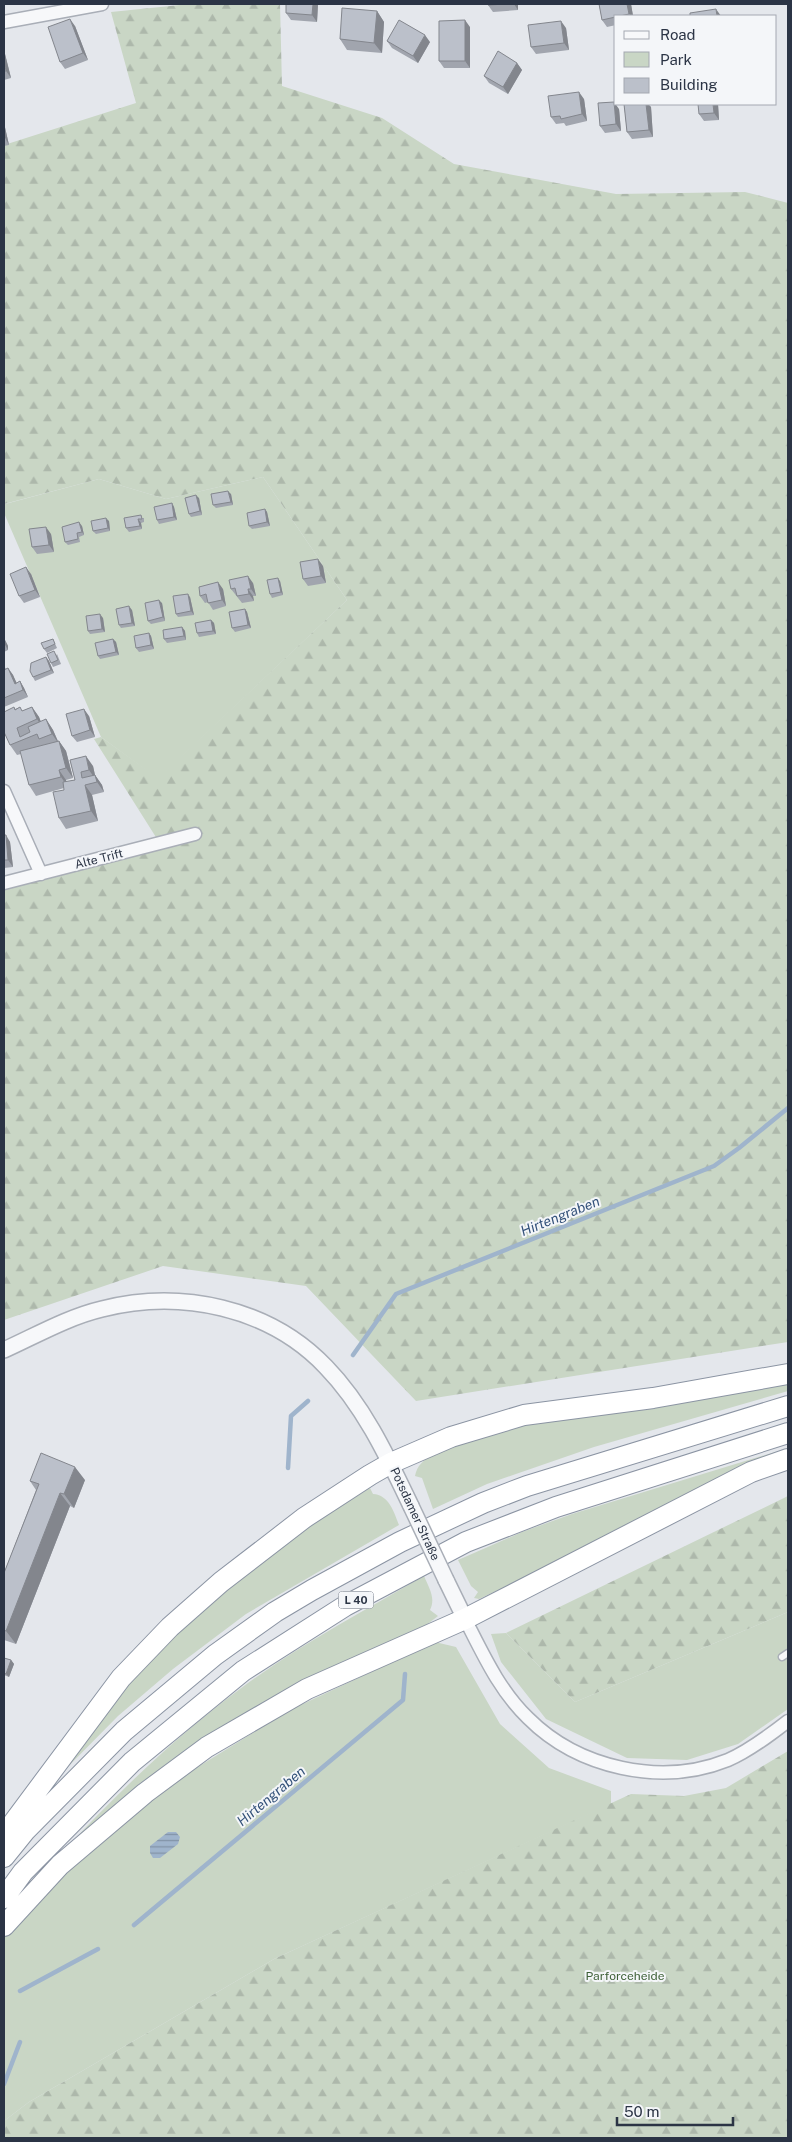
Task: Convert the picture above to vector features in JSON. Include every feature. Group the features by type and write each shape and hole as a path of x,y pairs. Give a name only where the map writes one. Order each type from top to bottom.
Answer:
{"highway":[{"path":"4,1835 121,1678 170,1627 221,1582 304,1518 391,1463 451,1437 524,1416 653,1398 788,1374"},
{"name":"L 40","path":"4,1857 25,1831 124,1731 214,1655 275,1612 312,1590 400,1542 483,1503 527,1486 788,1406"},
{"name":"L 40","path":"4,1898 22,1872 132,1762 243,1671 345,1606 466,1542 556,1507 788,1432"},
{"path":"4,1926 60,1865 145,1793 207,1747 307,1689 465,1619 751,1472 788,1459"}],"street":[{"path":"4,22 102,4"},
{"path":"4,791 40,874"},
{"name":"Alte Trift","path":"4,883 195,834"},
{"name":"Potsdamer Straße","path":"4,1350 58,1325 101,1309 145,1301 172,1300 230,1309 267,1324 297,1342 326,1367 358,1407 391,1463 495,1678 526,1717 545,1734 565,1746 610,1765 668,1773 699,1768 728,1760 765,1738 788,1721"}],"lane":[{"path":"782,1657 788,1653"}],"green space":[{"path":"190,4 280,4 282,86 382,118 454,164 616,194 745,192 788,203 788,1342 416,1401 306,1286 163,1266 4,1320 4,883 159,842 94,739 101,737 158,778 347,600 263,477 166,499 99,479 4,504 4,145 136,103 111,12"},
{"path":"263,477 347,600 158,779 101,737 4,513 5,504 99,479 166,499"},
{"path":"788,1382 788,1391 594,1447 487,1484 433,1509 422,1478 415,1476 421,1463 433,1454 518,1423"},
{"path":"788,1448 788,1454 479,1599 474,1598 478,1592 471,1586 458,1560 522,1532 572,1514"},
{"path":"370,1488 373,1494 383,1497 387,1501 399,1525 246,1614 173,1669 118,1716 50,1785 139,1668 271,1550"},
{"path":"788,1496 788,1612 575,1702 506,1633"},
{"path":"424,1576 432,1597 430,1610 438,1616 421,1629 317,1677 59,1856 168,1747 240,1689 284,1658"},
{"path":"788,1612 788,1709 738,1744 687,1760 627,1758 546,1719 501,1662 491,1634 506,1633 575,1702"},
{"path":"435,1642 456,1647 500,1724 549,1768 611,1791 611,1804 274,1959 29,2102 4,2121 4,1936 9,1929 99,1842 180,1778 290,1710"},
{"name":"Parforceheide","path":"788,1751 788,2138 4,2138 4,2121 29,2102 274,1959 631,1794 684,1796 726,1788"}],"water":[{"path":"168,1832 176,1832 180,1837 178,1844 160,1858 153,1858 150,1853 150,1846"}],"building":[{"path":"286,4 313,4 312,15 286,13"},
{"path":"599,4 627,4 629,14 614,15 614,17 602,20"},
{"path":"342,8 377,11 374,43 340,39"},
{"path":"716,9 717,15 690,15 690,13"},
{"path":"70,19 83,53 60,62 48,27"},
{"path":"399,20 425,35 413,56 387,41"},
{"path":"465,20 465,61 439,61 439,21"},
{"path":"561,21 564,43 531,47 528,25"},
{"path":"498,51 517,63 503,87 484,76"},
{"path":"579,92 582,114 561,119 560,116 551,117 548,96"},
{"path":"614,102 616,124 600,126 598,103"},
{"path":"624,105 646,105 649,130 627,132"},
{"path":"698,105 713,105 714,113 699,114"},
{"path":"228,491 231,502 213,505 211,494"},
{"path":"196,495 200,511 189,514 185,498"},
{"path":"172,503 174,517 157,520 154,507"},
{"path":"265,509 267,522 249,526 247,513"},
{"path":"141,515 142,519 138,519 140,526 126,528 124,518"},
{"path":"106,518 108,528 93,531 91,521"},
{"path":"79,522 82,532 77,533 78,539 65,542 62,527"},
{"path":"46,527 49,545 32,547 29,529"},
{"path":"318,559 321,576 303,579 300,562"},
{"path":"26,567 35,590 19,596 10,574"},
{"path":"248,576 251,589 248,589 249,594 237,596 235,588 231,589 229,580"},
{"path":"278,578 281,592 270,594 267,580"},
{"path":"218,582 222,600 208,603 206,594 200,596 199,587"},
{"path":"188,594 191,611 176,614 173,596"},
{"path":"159,600 163,617 148,621 145,603"},
{"path":"129,606 132,623 119,625 116,609"},
{"path":"245,609 248,625 232,628 229,612"},
{"path":"100,614 102,629 88,631 86,616"},
{"path":"211,620 213,631 197,633 195,623"},
{"path":"182,627 184,636 164,639 163,630"},
{"path":"149,633 151,645 136,648 134,636"},
{"path":"53,639 55,644 44,649 41,643"},
{"path":"113,639 116,652 98,656 95,643"},
{"path":"54,651 58,660 51,663 47,654"},
{"path":"46,657 51,670 33,677 30,671 31,663"},
{"path":"8,668 15,684 20,681 23,690 4,698 4,670"},
{"path":"14,707 15,710 20,707 22,711 32,707 37,719 17,728 20,737 30,732 28,727 46,719 52,734 39,739 37,734 10,745 4,732 4,712"},
{"path":"84,709 90,730 72,736 66,714"},
{"path":"59,741 66,768 59,770 61,777 29,785 20,751"},
{"path":"86,756 89,770 81,772 82,778 95,775 97,782 85,785 91,811 59,818 53,792 64,790 63,782 75,780 70,760"},
{"path":"4,835 6,835 8,860 4,860"},
{"path":"41,1453 75,1467 64,1494 60,1493 6,1631 4,1630 4,1573 39,1484 30,1481"},
{"path":"4,1658 11,1660 6,1674 4,1673"}],"waterway":[{"name":"Hirtengraben","path":"353,1355 396,1294 714,1166 788,1108"},
{"name":"Hirtengraben","path":"288,1468 291,1416 308,1401"},
{"name":"Hirtengraben","path":"134,1925 403,1700 405,1674"},
{"name":"Hirtengraben","path":"20,1991 98,1949"},
{"name":"Hirtengraben","path":"4,2084 20,2042"}]}
